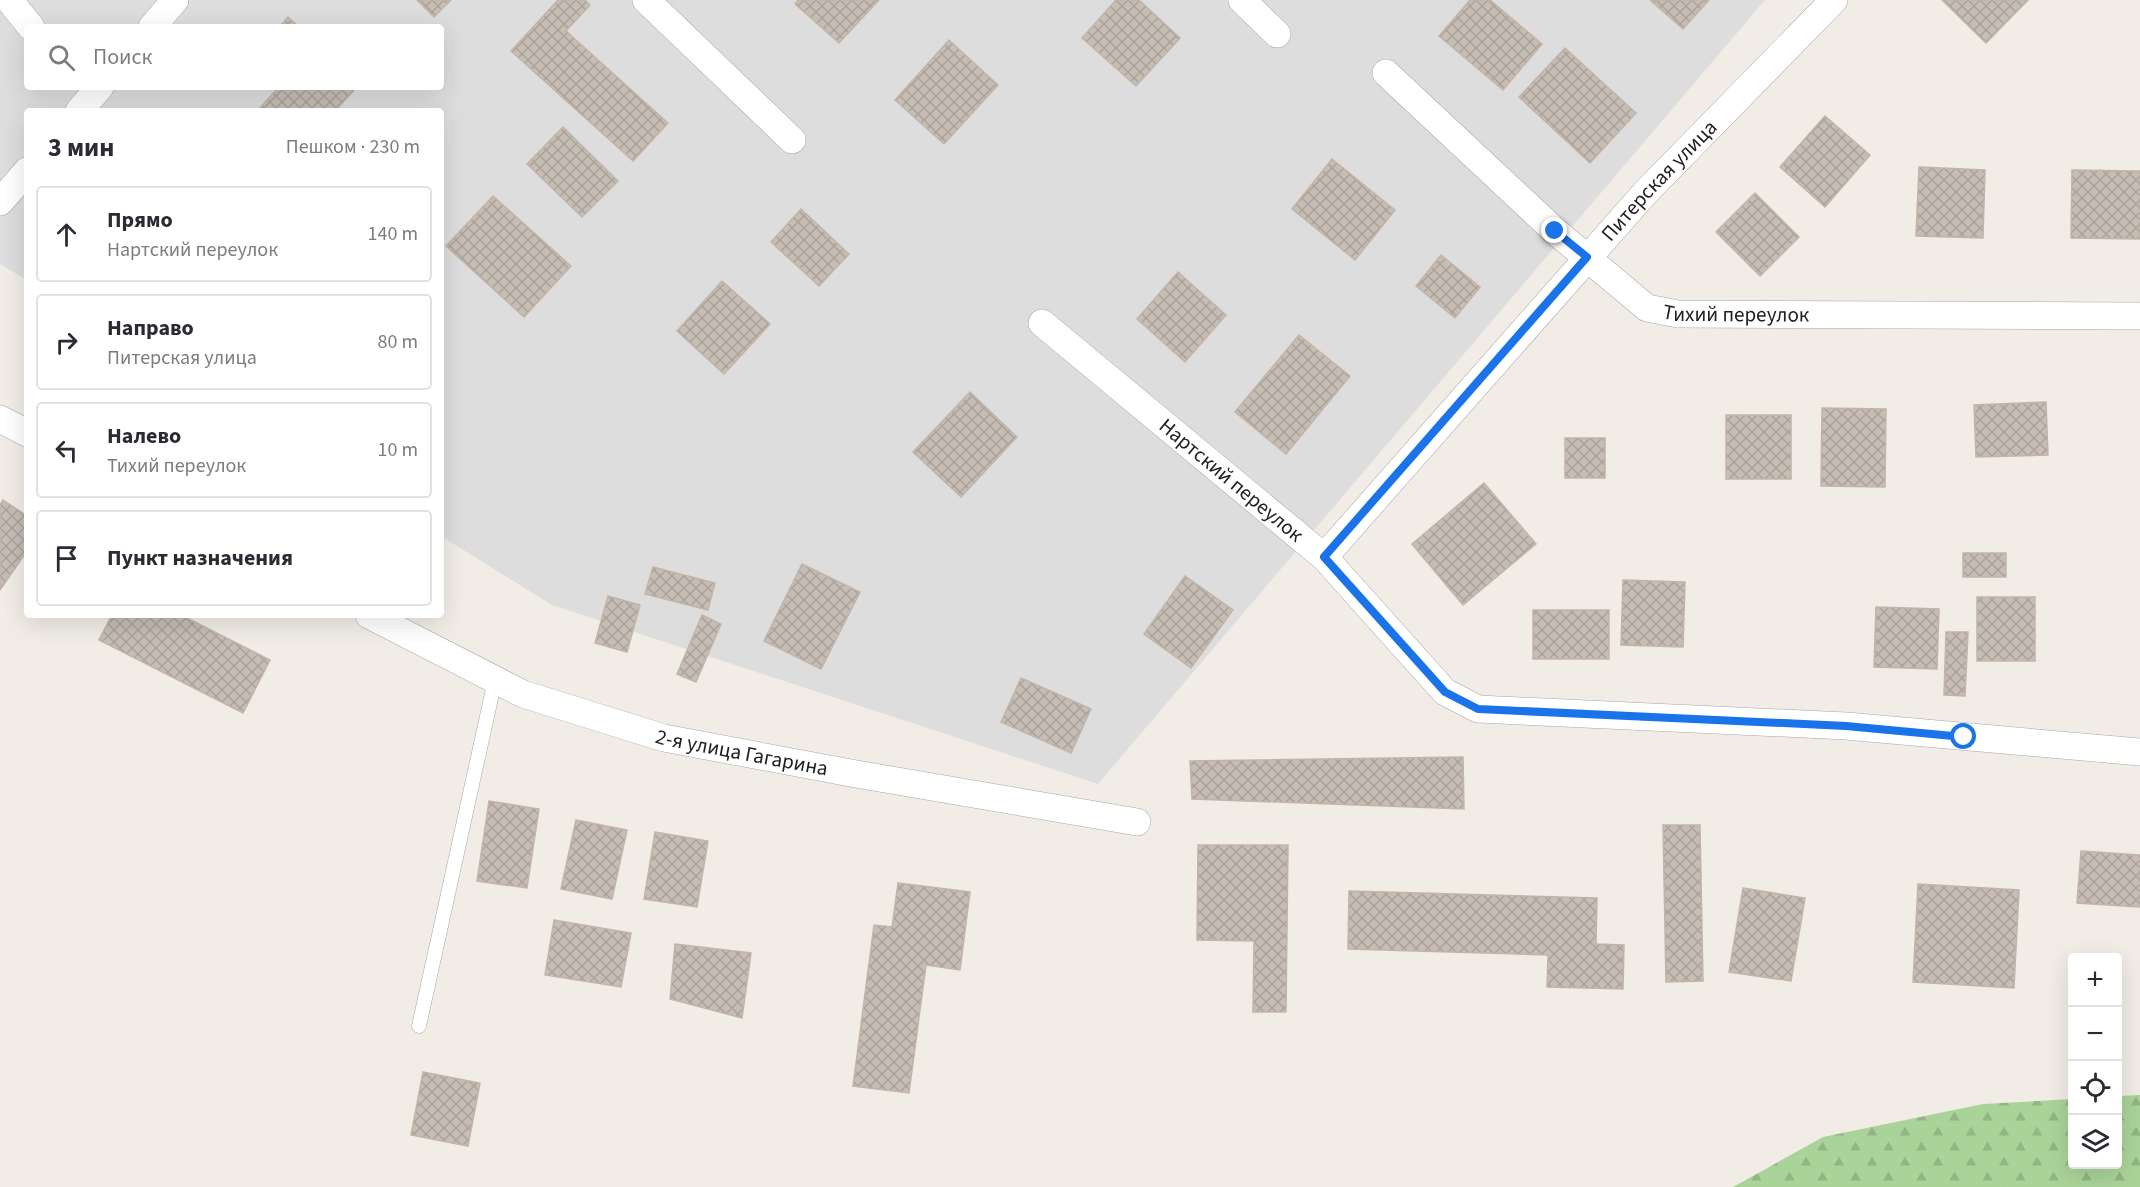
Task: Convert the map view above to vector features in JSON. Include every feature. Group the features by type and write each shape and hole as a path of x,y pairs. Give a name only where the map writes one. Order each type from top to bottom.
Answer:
{"street":[{"path":"9,0 29,24"},
{"path":"155,24 175,0"},
{"path":"646,0 792,140"},
{"path":"1242,0 1277,34"},
{"name":"Питерская улица","path":"1324,557 1645,193 1834,0"},
{"name":"Тихий переулок","path":"1386,73 1555,231 1647,308 1677,314 2140,316"},
{"path":"0,202 24,174"},
{"name":"Нартский переулок","path":"1042,323 1324,557 1445,692 1478,709 1846,726 2140,752"},
{"path":"0,419 24,431"},
{"name":"2-я улица Гагарина","path":"375,618 523,694 664,738 867,776 1137,822"}],"lane":[{"path":"419,1026 495,680"}],"shaded area":[{"path":"0,0 1765,0 1098,784 552,605 444,538 444,108 24,108 24,278 0,264"}],"green space":[{"path":"2140,1095 2140,1187 1733,1187 1823,1137 1983,1104 2068,1099 2068,1169 2122,1169 2122,1096"}],"building":[{"path":"417,0 451,0 434,17"},
{"path":"558,0 585,0 590,5 566,31 668,123 633,161 511,51"},
{"path":"798,0 879,0 839,43 795,4"},
{"path":"1116,0 1139,0 1180,38 1136,86 1082,38"},
{"path":"1470,0 1490,0 1542,44 1503,90 1439,36"},
{"path":"1650,0 1709,0 1683,29"},
{"path":"1942,0 2028,0 1986,43"},
{"path":"288,17 296,24 282,24"},
{"path":"949,40 998,85 944,144 895,100"},
{"path":"1565,48 1636,113 1590,163 1519,97"},
{"path":"276,90 354,90 338,108 260,108"},
{"path":"1825,116 1870,155 1825,207 1780,167"},
{"path":"563,127 618,181 582,217 527,164"},
{"path":"1332,159 1395,210 1355,260 1292,209"},
{"path":"1919,167 1985,170 1983,238 1916,236"},
{"path":"2072,170 2140,171 2140,239 2071,238"},
{"path":"1755,193 1799,237 1760,276 1716,232"},
{"path":"493,196 571,266 524,317 446,246"},
{"path":"801,209 849,254 819,286 771,242"},
{"path":"1441,255 1480,287 1455,318 1416,286"},
{"path":"1178,272 1226,315 1185,362 1137,319"},
{"path":"722,281 770,324 724,374 677,331"},
{"path":"1299,335 1350,376 1286,454 1235,412"},
{"path":"970,392 1017,437 961,497 913,452"},
{"path":"2046,402 2048,455 1976,457 1974,405"},
{"path":"1822,408 1886,409 1885,487 1821,486"},
{"path":"1726,415 1791,415 1791,479 1726,479"},
{"path":"1565,438 1605,438 1605,478 1565,478"},
{"path":"1484,483 1536,544 1463,605 1412,544"},
{"path":"3,500 24,514 24,555 0,590 0,505"},
{"path":"1963,553 2006,553 2006,577 1963,577"},
{"path":"802,564 860,592 821,669 764,641"},
{"path":"653,567 715,583 708,610 645,594"},
{"path":"1185,576 1233,610 1191,668 1144,634"},
{"path":"1623,580 1685,582 1683,647 1621,645"},
{"path":"608,596 640,605 627,652 595,643"},
{"path":"1977,597 2035,597 2035,661 1977,661"},
{"path":"1876,607 1939,609 1937,669 1874,667"},
{"path":"1533,610 1609,610 1609,659 1533,659"},
{"path":"702,615 721,624 696,682 677,674"},
{"path":"110,618 187,618 270,660 243,713 99,640"},
{"path":"1946,632 1968,632 1965,696 1944,695"},
{"path":"1021,678 1091,709 1071,753 1001,722"},
{"path":"1463,757 1464,809 1192,799 1190,761"},
{"path":"489,801 539,809 527,888 477,881"},
{"path":"576,820 627,830 612,899 561,889"},
{"path":"1663,825 1700,825 1703,981 1666,982"},
{"path":"655,832 708,841 697,907 644,899"},
{"path":"1198,845 1288,845 1286,1012 1253,1012 1254,941 1197,940"},
{"path":"2081,851 2140,855 2140,907 2077,903"},
{"path":"898,883 970,892 960,970 926,965 909,1093 853,1086 874,925 892,927"},
{"path":"1918,884 2019,890 2014,988 1913,982"},
{"path":"1743,888 1805,898 1791,981 1729,972"},
{"path":"1349,891 1597,898 1596,944 1624,945 1623,989 1547,987 1548,955 1348,949"},
{"path":"554,920 631,933 621,987 545,975"},
{"path":"675,944 751,953 742,1018 670,999"},
{"path":"423,1072 480,1083 468,1146 411,1135"}],"route":[{"path":"1555,231 1587,257 1324,557 1445,692 1478,709 1846,726 1964,737"}]}
